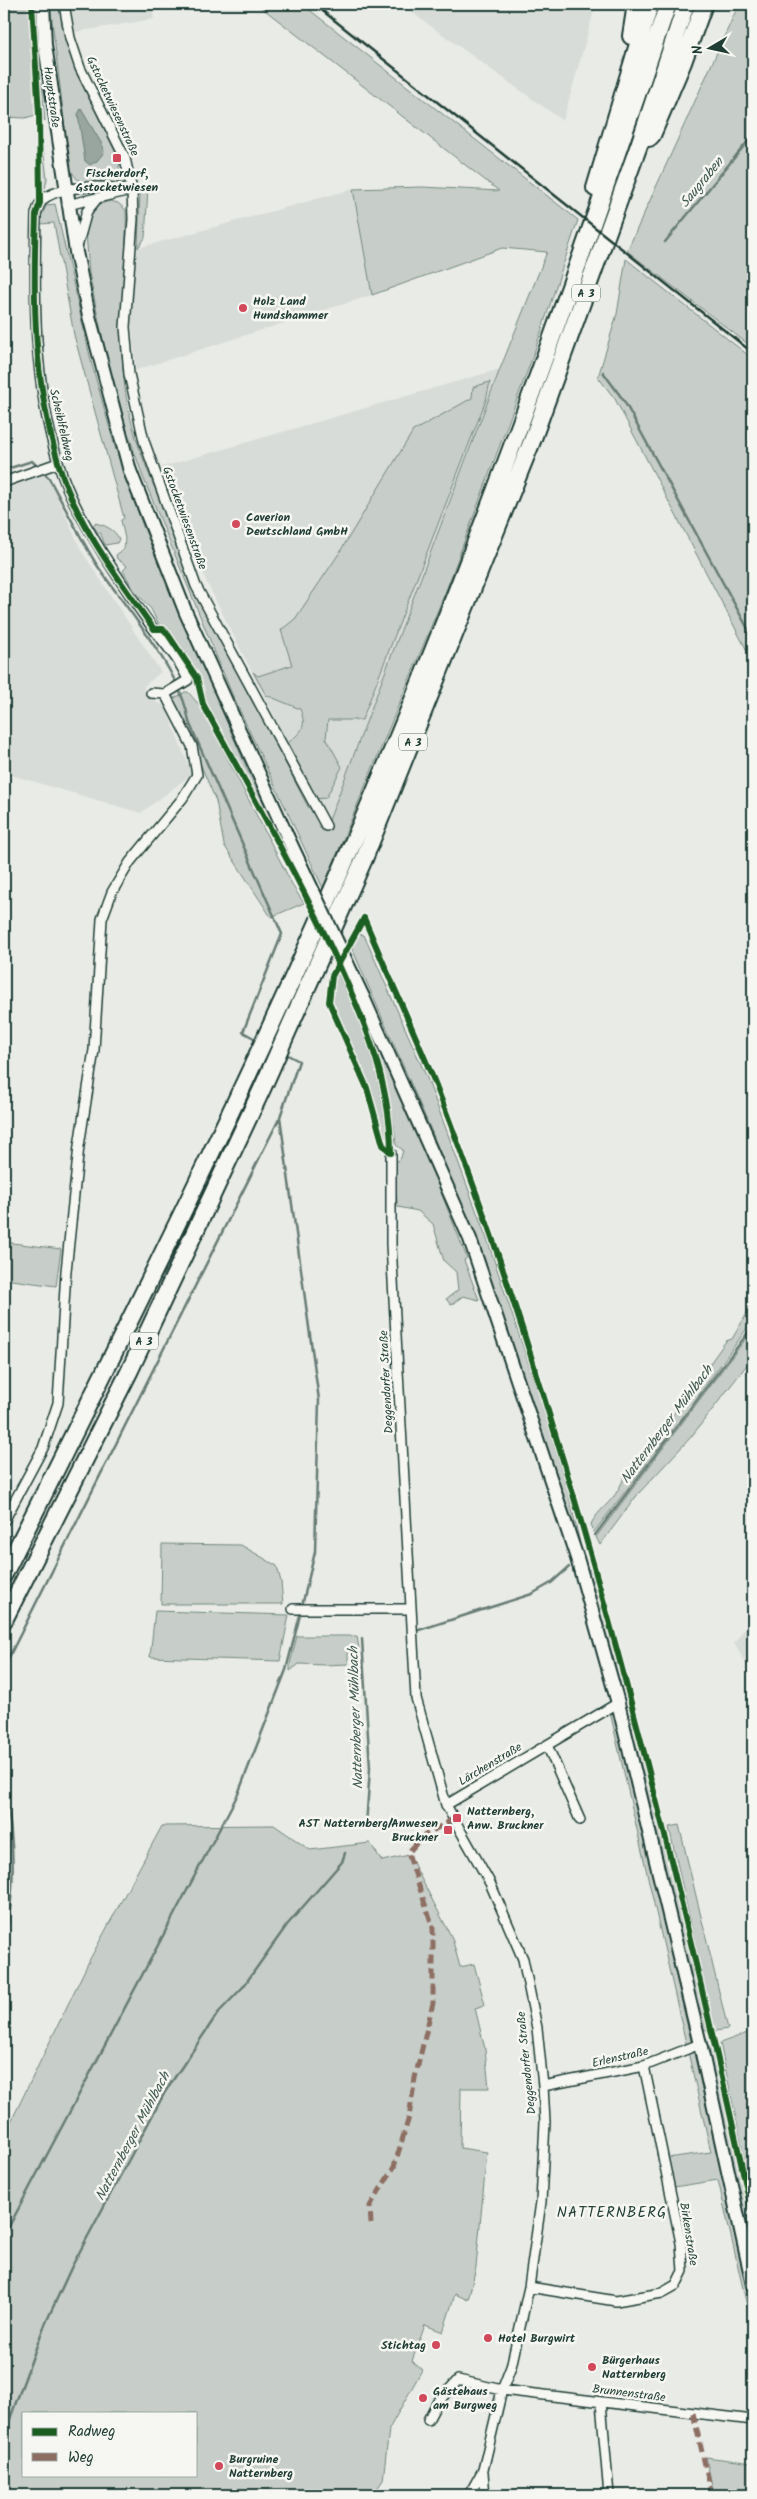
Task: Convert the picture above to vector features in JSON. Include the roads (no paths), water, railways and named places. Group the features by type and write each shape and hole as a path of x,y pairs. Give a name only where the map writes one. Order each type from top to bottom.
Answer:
{"highway":[{"name":"A 3","path":"628,70 627,58 636,4"},
{"name":"A 3","path":"573,280 572,261 628,70 650,4"},
{"name":"A 3","path":"4,1574 108,1365 266,1033 354,839 406,716 524,414 573,280 668,4"},
{"name":"A 3","path":"4,1620 129,1372 276,1058 364,859 418,730 532,441 639,145 686,4"},
{"name":"A 3","path":"639,145 652,135 694,34 704,4"},
{"path":"694,34 702,26 713,4"}],"main road":[{"name":"Hauptstraße","path":"43,4 45,45 67,205 89,316 130,471 186,613 287,836 363,997 470,1239 577,1558 618,1704 700,2044 753,2284"}],"street":[{"name":"Gstocketwiesenstraße","path":"64,4 70,38 80,68 125,158 132,190 133,219 125,327 129,374 144,441 196,586 326,826"},
{"path":"65,191 107,186 132,190"},
{"path":"67,205 96,200 132,190"},
{"name":"Scheiblfeldweg","path":"65,191 46,197 40,202 36,214 33,302 38,372 58,463 74,501 102,553 180,663 188,680 165,694"},
{"path":"76,252 87,211 96,200"},
{"name":"Scheiblfeldweg","path":"4,482 58,463"},
{"path":"4,1521 43,1448 58,1403 66,1271 79,1146 94,1050 102,919 112,892 130,862 182,799 197,776 192,746 165,694 151,693"},
{"name":"Deggendorfer Straße","path":"391,1153 391,1244 416,1698 446,1806 490,1883 523,1959 538,2028 543,2086 545,2122 541,2202 529,2287 511,2367 502,2390 483,2470 484,2495"},
{"path":"298,1609 410,1609"},
{"name":"Lärchenstraße","path":"446,1806 618,1704"},
{"path":"547,1745 580,1820"},
{"name":"Erlenstraße","path":"543,2086 644,2066 700,2044"},
{"name":"Birkenstraße","path":"529,2287 616,2301 662,2293 676,2285 684,2271 681,2243 644,2066"},
{"name":"Brunnenstraße","path":"428,2420 437,2403 458,2380 502,2390 753,2420"},
{"path":"601,2402 609,2495"},
{"name":"Deggendorfer Straße","path":"469,2495 483,2470"}],"waterway":[{"name":"Saugraben","path":"665,242 753,135"},
{"path":"603,372 624,401 753,638"},
{"path":"4,470 32,461 38,467"},
{"path":"41,470 49,478 95,562 150,639 175,681 184,702 189,722 282,934 243,1032 259,1041"},
{"path":"284,1053 299,1061 280,1117 319,1400 315,1552 302,1606"},
{"path":"4,1667 279,1119"},
{"name":"Natternberger Mühlbach","path":"595,1535 753,1326"},
{"name":"Natternberger Mühlbach","path":"419,1630 532,1594 551,1583 569,1567"},
{"path":"4,2236 238,1794 286,1670 301,1611"},
{"name":"Natternberger Mühlbach","path":"362,1639 370,1768 366,1826"},
{"path":"4,1786 13,1851 11,1899 4,1947"},
{"name":"Natternberger Mühlbach","path":"4,2435 43,2329 72,2266 165,2092 218,2013 243,1987 287,1925 342,1862 345,1853"}],"railway":[{"path":"314,4 753,353"}],"place":[{"name":"Fischerdorf, Gstocketwiesen","path":"117,158"},
{"name":"Holz Land Hundshammer","path":"243,308"},
{"name":"Caverion Deutschland GmbH","path":"236,524"},
{"name":"Natternberg, Anw. Bruckner","path":"457,1818"},
{"name":"AST Natternberg/Anwesen Bruckner","path":"448,1830"},
{"name":"Hotel Burgwirt","path":"488,2338"},
{"name":"Stichtag","path":"436,2345"},
{"name":"Bürgerhaus Natternberg","path":"592,2367"},
{"name":"Gästehaus am Burgweg","path":"423,2398"},
{"name":"Burgruine Natternberg","path":"219,2466"}],"district":[{"name":"NATTERNBERG","path":"612,2212"}]}
